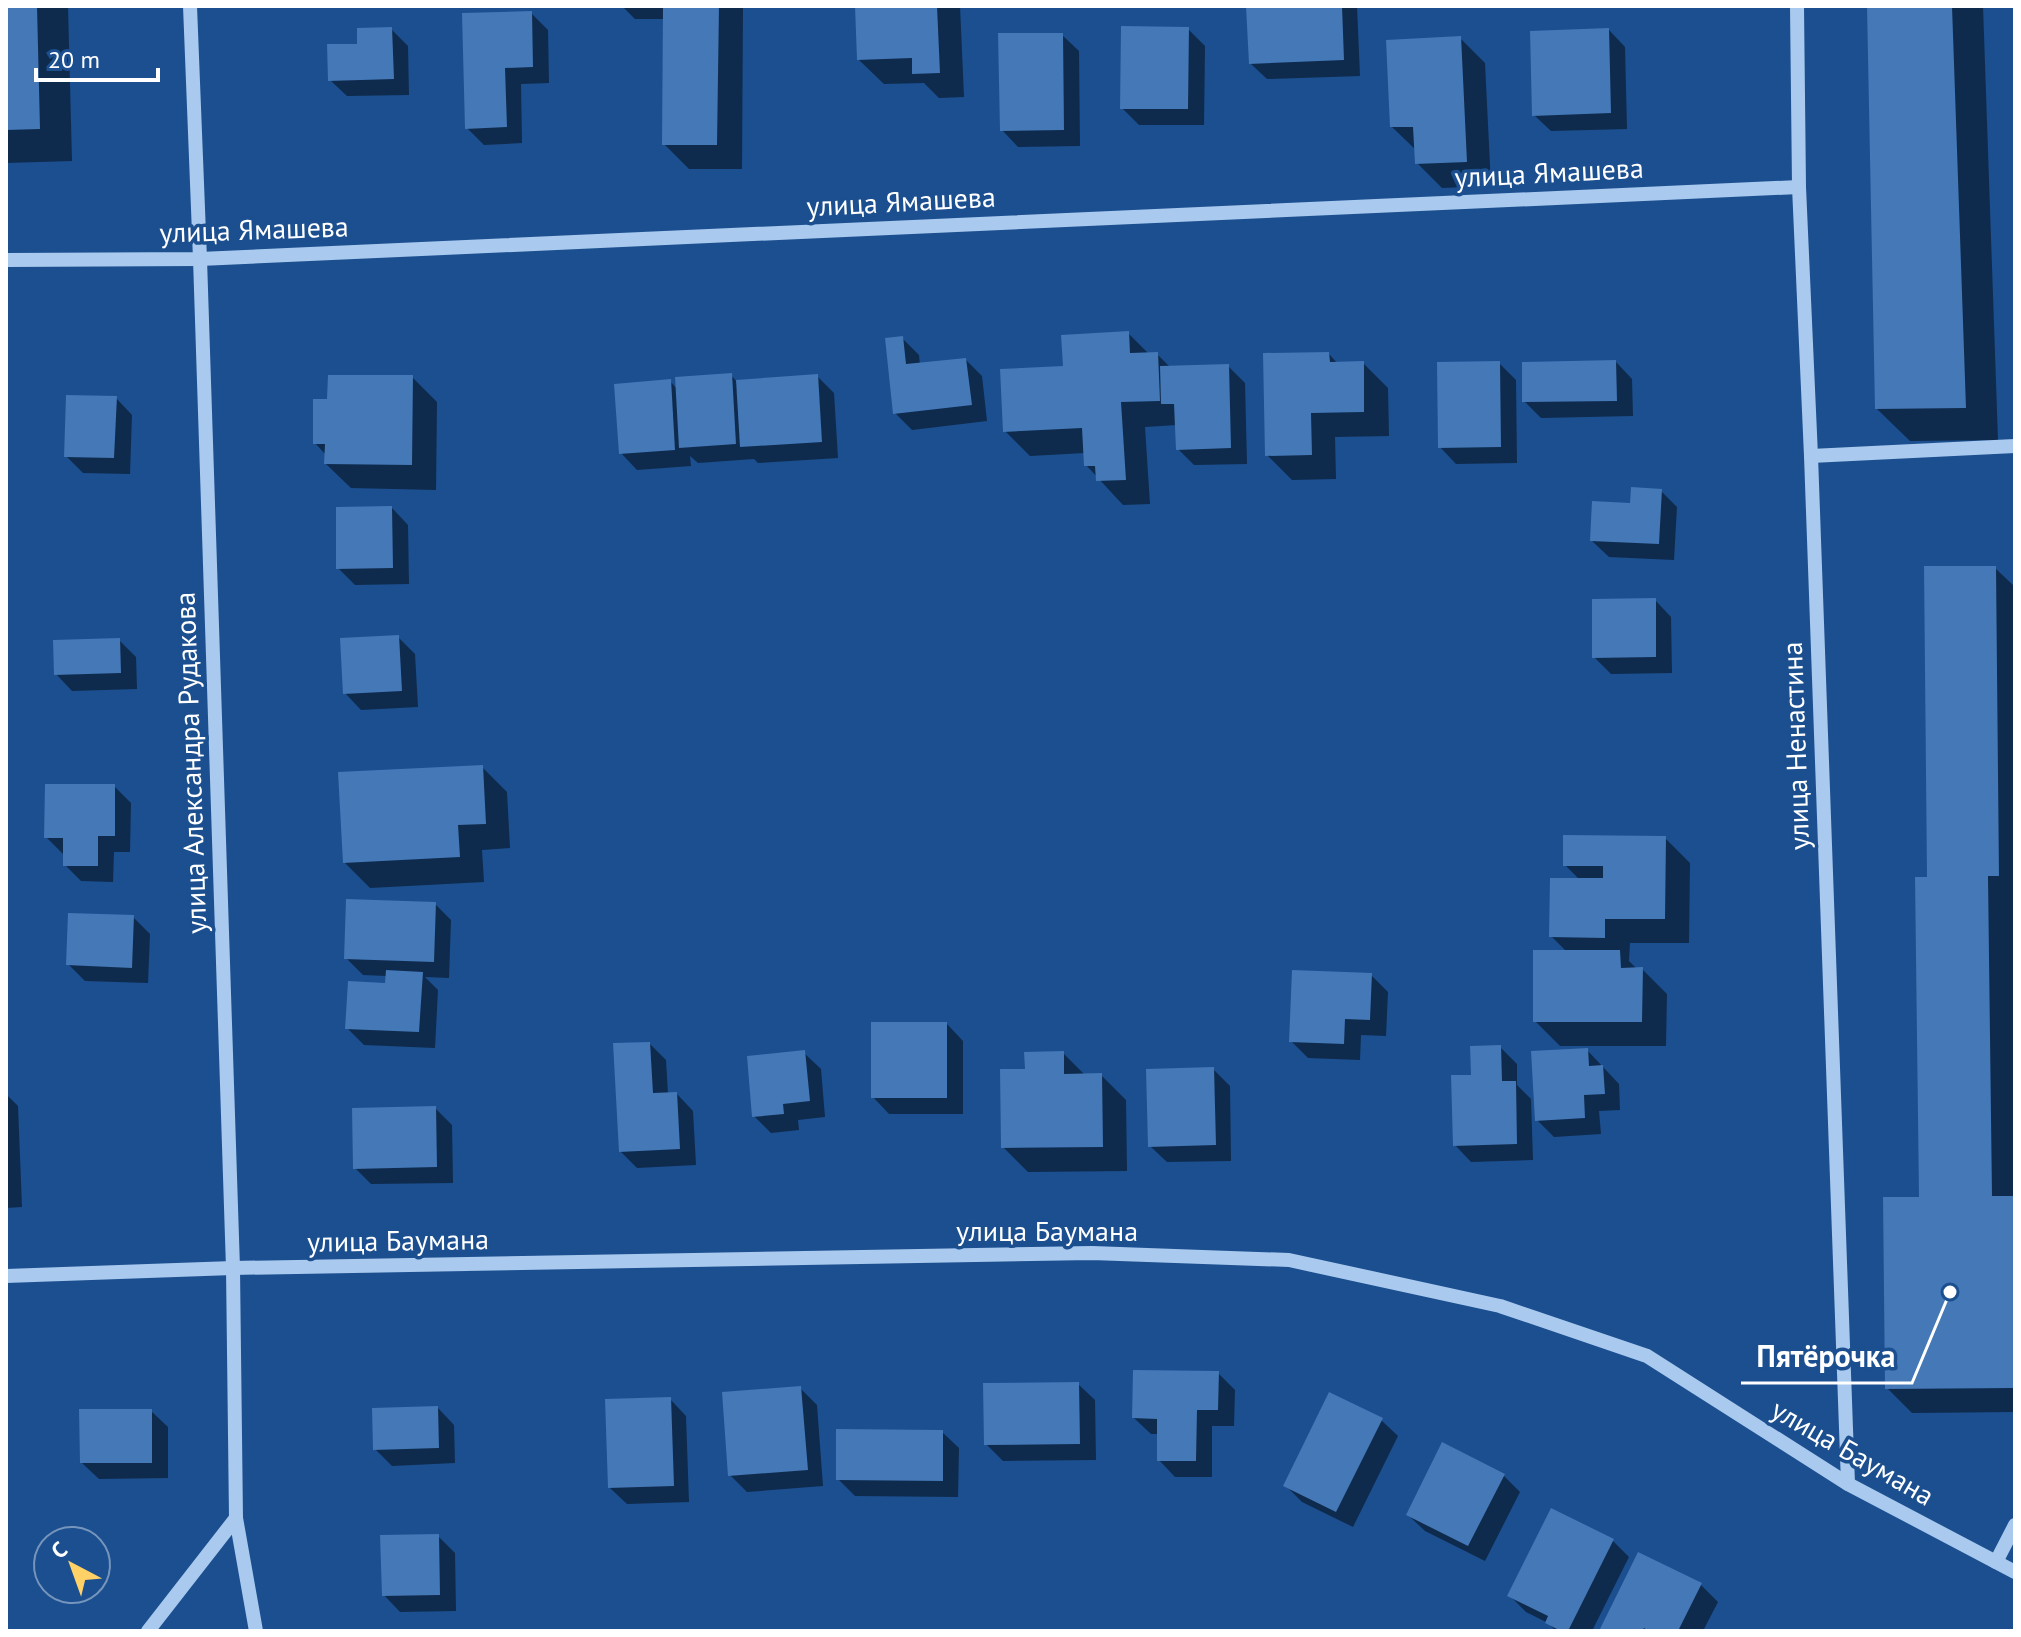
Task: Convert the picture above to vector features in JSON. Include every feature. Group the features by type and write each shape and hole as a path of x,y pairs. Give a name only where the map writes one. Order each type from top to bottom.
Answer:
{"street":[{"name":"улица Александра Рудакова","path":"190,6 233,1268 236,1518 256,1631"},
{"name":"улица Ненастина","path":"1797,6 1799,187 1848,1484"},
{"name":"улица Ямашева","path":"6,260 200,259 1799,187"},
{"path":"1811,456 2015,446"},
{"name":"улица Баумана","path":"6,1276 233,1268 1092,1253 1289,1260 1500,1306 1647,1356 1848,1484 2015,1572"},
{"path":"148,1631 236,1518"},
{"path":"1996,1562 2015,1525"}],"building":[{"path":"6,6 37,6 40,129 6,130"},
{"path":"663,6 719,6 717,145 662,145"},
{"path":"855,6 937,6 940,73 912,74 912,58 857,60"},
{"path":"1246,6 1342,6 1344,60 1249,64"},
{"path":"1867,6 1952,6 1966,408 1875,409"},
{"path":"532,11 533,67 505,68 507,127 465,129 462,13"},
{"path":"1121,26 1189,27 1188,109 1120,109"},
{"path":"392,27 394,79 328,81 327,44 357,44 357,28"},
{"path":"1609,28 1611,113 1532,116 1530,31"},
{"path":"998,33 1063,33 1064,130 1000,131"},
{"path":"1461,36 1467,162 1415,164 1413,127 1390,127 1386,40"},
{"path":"1129,331 1130,353 1158,352 1160,401 1121,402 1126,480 1096,481 1095,466 1084,466 1082,428 1003,432 1000,369 1063,366 1061,335"},
{"path":"903,336 906,364 966,358 972,405 893,414 885,338"},
{"path":"1329,352 1330,362 1364,361 1364,412 1311,413 1312,455 1265,456 1263,353"},
{"path":"1616,360 1617,401 1522,402 1522,362"},
{"path":"1500,361 1501,447 1438,448 1437,362"},
{"path":"1229,364 1231,448 1176,450 1174,404 1161,404 1160,366"},
{"path":"732,373 736,444 679,448 675,377"},
{"path":"818,374 822,442 740,447 736,380"},
{"path":"328,375 413,375 412,465 324,464 325,444 313,444 313,399 327,399"},
{"path":"671,379 675,450 619,454 614,384"},
{"path":"66,395 117,396 114,458 64,457"},
{"path":"1631,487 1662,489 1659,544 1590,541 1592,501 1630,503"},
{"path":"392,506 393,568 336,569 336,507"},
{"path":"1924,566 1996,566 1999,876 1988,876 1992,1196 2015,1196 2015,1388 1885,1389 1883,1197 1919,1197 1915,877 1927,877"},
{"path":"1656,598 1656,657 1592,658 1592,599"},
{"path":"399,635 402,691 343,694 340,638"},
{"path":"120,638 121,673 54,675 53,640"},
{"path":"483,765 486,824 458,825 460,857 343,863 338,772"},
{"path":"45,784 115,784 115,836 98,836 98,866 63,866 63,838 44,838"},
{"path":"1563,835 1666,836 1665,919 1605,919 1605,938 1549,937 1550,878 1603,878 1603,866 1563,866"},
{"path":"346,899 436,902 434,962 344,959"},
{"path":"68,913 134,915 132,968 66,965"},
{"path":"1533,950 1620,950 1621,968 1643,967 1642,1022 1533,1022"},
{"path":"386,970 423,972 419,1032 345,1029 348,981 385,983"},
{"path":"1292,970 1372,973 1370,1020 1345,1019 1344,1044 1289,1042"},
{"path":"871,1022 947,1022 947,1098 871,1098"},
{"path":"650,1042 653,1093 677,1092 680,1149 619,1152 613,1043"},
{"path":"1501,1045 1502,1081 1516,1081 1517,1144 1453,1146 1451,1075 1471,1075 1470,1046"},
{"path":"1588,1048 1589,1066 1603,1065 1605,1094 1584,1095 1585,1118 1535,1121 1531,1051"},
{"path":"805,1050 810,1101 783,1104 784,1114 752,1117 747,1056"},
{"path":"1064,1051 1064,1074 1102,1073 1103,1147 1001,1148 1000,1069 1025,1069 1024,1052"},
{"path":"1214,1067 1216,1145 1148,1147 1146,1069"},
{"path":"436,1106 437,1167 353,1169 352,1108"},
{"path":"1133,1370 1219,1371 1218,1410 1197,1410 1196,1461 1157,1461 1157,1419 1132,1418"},
{"path":"1079,1382 1080,1444 984,1445 983,1383"},
{"path":"801,1386 808,1470 728,1476 722,1392"},
{"path":"1329,1392 1383,1418 1336,1512 1283,1486"},
{"path":"671,1397 674,1486 608,1488 605,1399"},
{"path":"438,1406 439,1448 373,1450 372,1408"},
{"path":"79,1409 152,1409 152,1463 80,1463"},
{"path":"836,1429 943,1430 943,1481 836,1480"},
{"path":"1442,1442 1505,1474 1468,1546 1406,1515"},
{"path":"1551,1508 1614,1539 1568,1631 1545,1623 1548,1616 1507,1596"},
{"path":"439,1534 440,1595 382,1596 380,1535"},
{"path":"1638,1552 1702,1583 1678,1631 1649,1631 1644,1628 1642,1631 1599,1631"}],"place":[{"name":"Пятёрочка","path":"1950,1292"}]}
